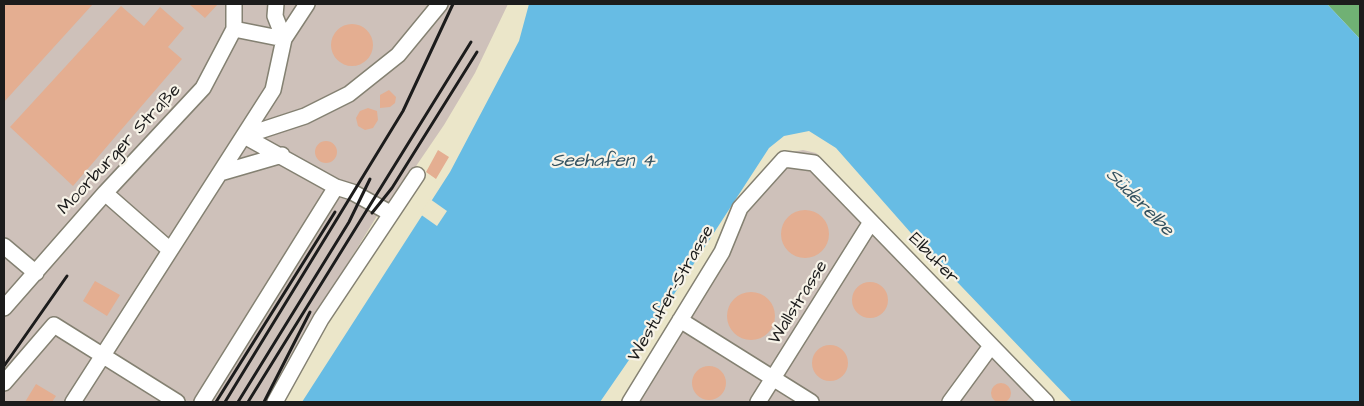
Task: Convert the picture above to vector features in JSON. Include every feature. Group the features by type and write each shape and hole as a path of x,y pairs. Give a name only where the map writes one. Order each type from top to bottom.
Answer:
{"lane":[{"name":"Moorburger Straße","path":"4,308 104,193 203,88 234,29 234,4"},
{"path":"276,4 275,16 284,39"},
{"path":"73,402 273,90 284,39 307,4"},
{"path":"244,136 305,116 349,94 398,54 440,4"},
{"path":"234,29 284,39"},
{"path":"244,136 282,155 336,187 352,192 390,214"},
{"path":"220,173 282,155"},
{"name":"Elbufer","path":"784,159 814,164 1046,402"},
{"name":"Westufer-Strasse","path":"630,402 722,252 740,208 784,159"},
{"path":"275,402 322,319 417,175"},
{"path":"202,402 336,187"},
{"path":"104,193 170,250"},
{"name":"Wallstrasse","path":"758,402 871,222"},
{"path":"4,245 36,273"},
{"path":"680,320 811,402"},
{"path":"4,382 54,325 177,402"},
{"path":"950,402 991,346"}],"shaded area":[{"path":"4,4 508,4 475,73 444,125 393,200 380,211 299,343 270,402 4,402"},
{"path":"803,150 816,153 1055,402 624,402 782,154"}],"green space":[{"path":"1327,4 1360,4 1360,39"}],"water":[{"path":"529,4 1327,4 1360,39 1360,402 1072,402 918,241 836,148 809,131 784,136 769,148 669,302 600,402 302,402 450,172 519,41"}],"pier":[{"path":"430,199 447,211 437,226 420,214"}],"building":[{"path":"4,4 93,4 4,102"},
{"path":"189,4 218,4 205,18"},
{"path":"121,6 144,26 160,7 184,28 168,47 182,59 73,186 10,127"},
{"path":"352,24 367,30 373,45 367,60 352,66 337,60 331,45 337,30"},
{"path":"389,90 396,97 395,103 390,107 380,108 380,95"},
{"path":"368,108 377,111 378,120 373,128 365,130 358,126 356,118 360,111"},
{"path":"322,141 330,141 337,148 337,156 330,163 322,163 315,156 315,148"},
{"path":"438,150 449,157 436,179 426,172"},
{"path":"805,210 814,212 822,217 827,225 829,234 827,243 822,251 814,256 805,258 796,256 788,251 783,243 781,234 783,225 788,217 796,212"},
{"path":"95,281 120,295 107,316 83,301"},
{"path":"870,282 877,283 883,287 887,293 887,307 883,313 877,317 870,318 863,317 857,313 853,307 852,300 853,293 857,287 863,283"},
{"path":"751,292 760,294 768,299 773,307 775,316 773,325 768,333 760,338 751,340 742,338 734,333 729,325 727,316 729,307 734,299 742,294"},
{"path":"830,345 837,346 843,350 847,356 847,370 843,376 837,380 830,381 823,380 817,376 813,370 812,363 813,356 817,350 823,346"},
{"path":"709,366 716,367 721,371 725,376 725,390 721,395 716,399 709,400 702,399 697,395 693,390 692,383 693,376 697,371 702,367"},
{"path":"997,383 1005,383 1011,389 1011,397 1005,403 997,403 991,397 991,389"},
{"path":"36,384 56,396 52,402 25,402"}],"railway":[{"path":"225,402 403,111 453,4"},
{"path":"248,402 471,42"},
{"path":"372,213 392,188 477,52"},
{"path":"238,402 349,222 370,179"},
{"path":"216,402 335,212"},
{"path":"4,366 67,276"},
{"path":"264,402 310,312"}],"water label":[{"name":"Seehafen 4","path":"603,162"},
{"name":"Süderelbe","path":"1139,203"}]}
